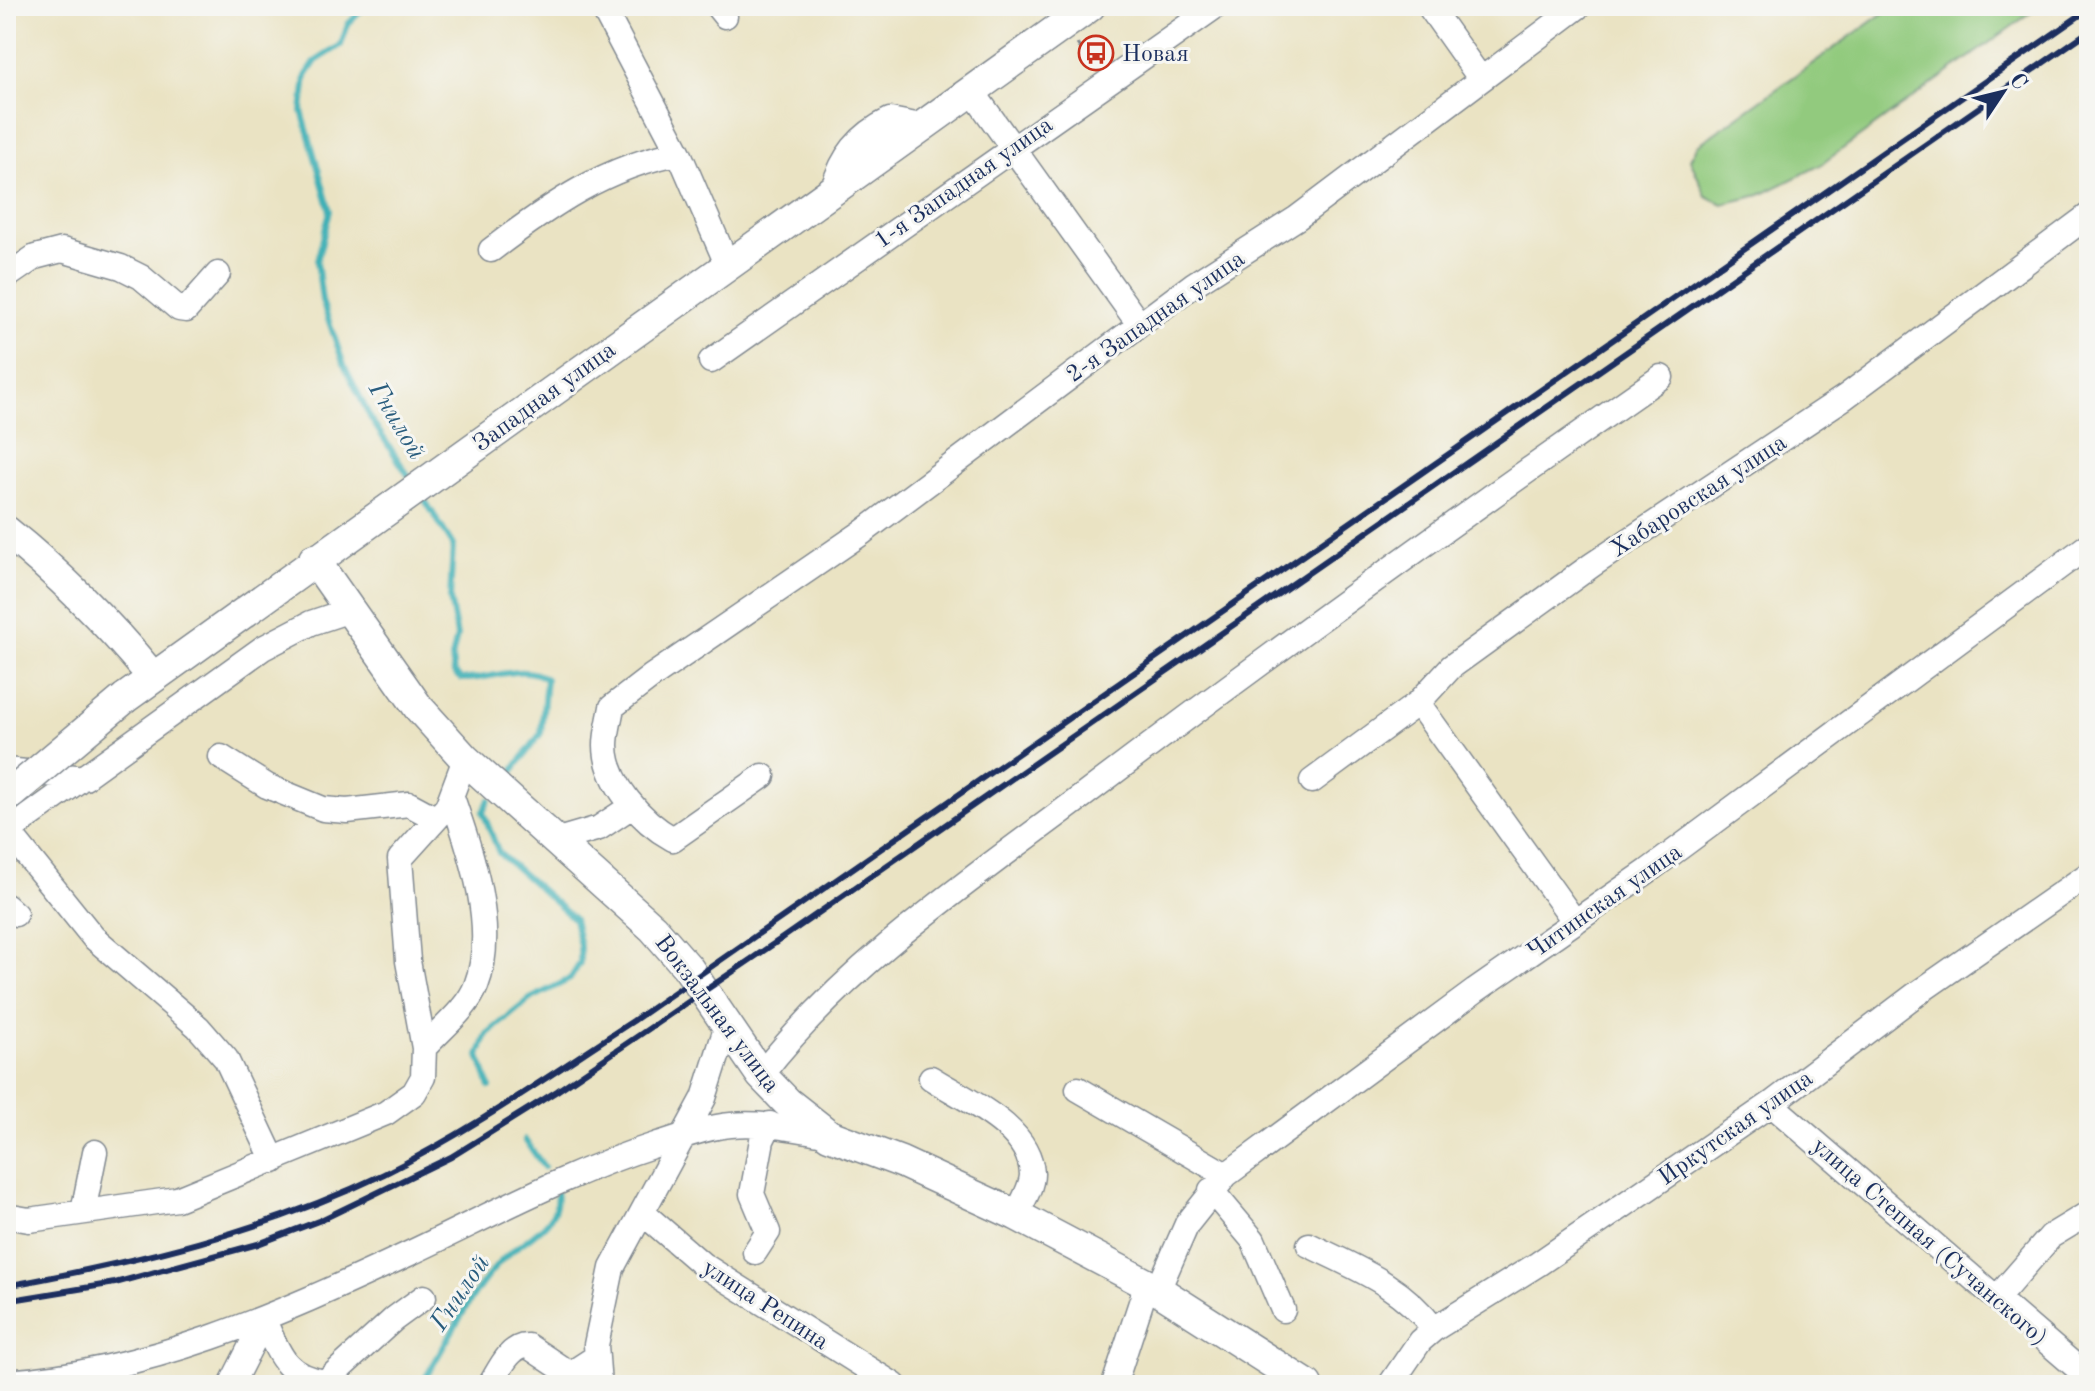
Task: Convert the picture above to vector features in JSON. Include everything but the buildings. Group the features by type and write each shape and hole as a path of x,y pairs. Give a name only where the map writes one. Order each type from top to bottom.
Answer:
{"main road":[{"name":"Западная улица","path":"6,798 152,676 1090,6"},
{"path":"6,531 55,570 106,621 152,676"},
{"name":"Вокзальная улица","path":"314,559 418,707 465,759 653,928 688,968 761,1075 787,1102 829,1135 901,1162 1016,1215 1152,1287 1307,1385"}],"street":[{"path":"602,6 679,153 727,264"},
{"name":"1-я Западная улица","path":"711,361 1012,146 1216,6"},
{"path":"1429,6 1480,78"},
{"name":"2-я Западная улица","path":"763,776 673,839 632,806 613,773 606,747 612,707 863,532 1194,284 1297,218 1579,6"},
{"path":"972,91 1139,324"},
{"path":"491,250 557,201 639,160 679,153"},
{"name":"Хабаровская улица","path":"1312,781 1418,703 1464,657 1592,565 1845,397 2089,215"},
{"path":"6,277 35,257 62,250 121,267 141,277 179,309 186,310 218,274"},
{"path":"761,1075 798,1028 892,943 994,863 1179,722 1661,377"},
{"name":"Читинская улица","path":"1114,1385 1152,1287 1187,1224 1218,1182 2089,545"},
{"path":"274,1161 226,1059 198,1027 93,937 7,835 263,648 311,623 350,610"},
{"path":"1418,703 1575,922"},
{"path":"221,757 267,786 323,809 347,811 409,804 435,818"},
{"path":"6,1216 29,1220 177,1199 386,1113 414,1093 423,1077 424,1048 408,961 399,866 404,852 452,797 465,759"},
{"path":"6,770 85,778"},
{"path":"424,1048 475,989 485,951 475,863 452,797"},
{"path":"558,840 599,828 632,806"},
{"name":"Иркутская улица","path":"1390,1385 1420,1341 1434,1329 1538,1264 1771,1104 1915,995 2089,874"},
{"path":"599,1385 596,1357 600,1321 612,1268 644,1214 704,1098 727,1025"},
{"path":"931,1078 1009,1128 1026,1153 1032,1175 1016,1215"},
{"path":"1078,1089 1218,1182 1253,1240 1283,1310"},
{"name":"улица Степная (Сучанского)","path":"1771,1104 2089,1378"},
{"path":"755,1252 768,1232 752,1194 762,1140 770,1124"},
{"path":"104,1385 264,1320 561,1179 685,1136 729,1125 770,1124 829,1135"},
{"path":"83,1212 95,1152"},
{"path":"1997,1298 2051,1236 2089,1213"},
{"name":"улица Репина","path":"644,1214 703,1265 894,1385"},
{"path":"1309,1245 1376,1278 1415,1304 1434,1329"},
{"path":"264,1320 279,1355 314,1383 424,1297"},
{"path":"231,1385 264,1320"},
{"path":"490,1385 512,1351 521,1345 528,1346 566,1379 596,1357"},
{"path":"6,1382 129,1374"}],"path":[{"path":"1064,25 1105,83"}],"green space":[{"path":"1893,6 2040,6 1819,166 1760,195 1723,204 1706,196 1690,159 1698,145"}],"waterway":[{"name":"Гнилой","path":"366,6 348,24 341,45 316,61 306,76 302,111 330,211 317,261 322,301 344,365 371,419 412,481"},
{"name":"Гнилой","path":"421,494 453,545 450,599 457,636 452,658 454,673 461,679 472,679 527,672 546,679 541,733 509,776"},
{"name":"Гнилой","path":"489,800 483,812 499,853 574,919 580,946 580,963 570,979 530,999 487,1034 479,1056 490,1087"},
{"name":"Гнилой","path":"525,1140 544,1167"},
{"name":"Гнилой","path":"421,1385 491,1272 548,1222 556,1203 556,1191"}],"railway":[{"path":"6,1286 103,1267 199,1243 293,1213 384,1174 479,1121 633,1021 2089,9"},
{"path":"6,1301 115,1283 258,1244 321,1220 451,1157 557,1091 778,941 2089,31"}],"place":[{"name":"Новая","path":"1096,53"}]}
